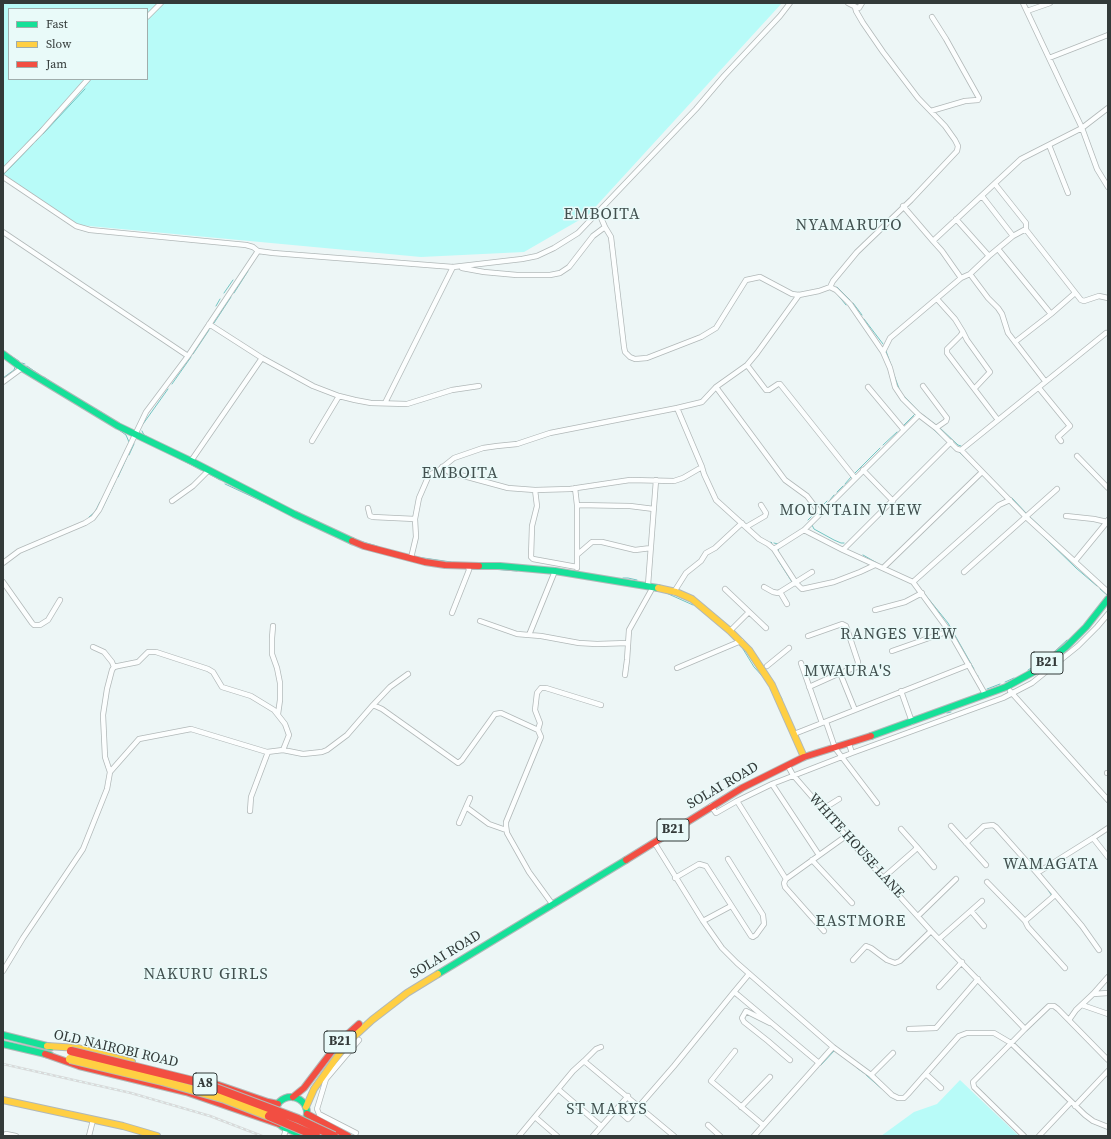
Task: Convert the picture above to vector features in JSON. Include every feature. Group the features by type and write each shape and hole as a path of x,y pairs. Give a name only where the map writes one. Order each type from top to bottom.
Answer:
{"main road":[{"path":"3,354 22,368 118,426 191,461 294,514 364,546 445,565 500,566 555,571 577,571 650,586 674,592 692,599 730,631 740,641 762,669 772,685 804,757"},
{"name":"SOLAI ROAD","path":"307,1110 314,1089 347,1043 372,1020 399,999 742,788 804,757 849,744 985,694 1009,690 1062,651 1086,627 1108,599"},
{"name":"B21","path":"293,1097 313,1078 344,1037 372,1014 399,999"},
{"name":"OLD NAIROBI ROAD","path":"3,1035 46,1050"},
{"name":"OLD NAIROBI ROAD","path":"3,1044 46,1050 168,1074 205,1084 298,1119 334,1136"},
{"path":"46,1050 78,1048 198,1078 278,1104"},
{"path":"46,1050 79,1066 186,1092 304,1136"},
{"name":"A8","path":"70,1055 225,1099 253,1109 316,1136"},
{"path":"293,1097 302,1101 307,1110 307,1118 302,1126 285,1130 275,1114 278,1104 284,1099 293,1097"},
{"path":"3,1100 123,1126 157,1136"},
{"path":"307,1110 352,1135"}],"street":[{"path":"148,16 161,3"},
{"path":"459,268 537,256 554,248 578,233 599,213 696,110 724,76 780,16 790,3"},
{"path":"848,3 860,8 862,3"},
{"path":"1023,3 1082,128 1097,169 1108,187"},
{"path":"1027,11 1050,3"},
{"path":"599,213 611,237 625,352 630,357 635,359 647,358 681,346 701,338 716,328 746,280 760,277 792,294 799,295 819,292 830,287 856,252 911,200 956,151 958,146 945,126 918,98 883,52 863,23 855,7"},
{"path":"931,111 964,101 978,100 980,98 932,17"},
{"path":"1049,58 1108,35"},
{"path":"3,171 41,132 87,80"},
{"path":"933,241 1021,159 1082,128 1108,108"},
{"path":"1049,145 1068,193"},
{"path":"3,177 76,226 82,228 246,245 253,247 258,251 453,267 518,275 550,275 560,273 569,267 593,236 605,227"},
{"path":"995,184 1026,223 1026,230 1075,293 1084,301 1099,296 1108,298"},
{"path":"982,196 1013,236"},
{"path":"904,206 942,251 961,278"},
{"path":"956,219 989,256"},
{"path":"883,352 890,338 961,278 970,274 1013,236 1026,230"},
{"path":"3,232 188,356"},
{"path":"998,249 1051,314"},
{"path":"3,563 19,551 85,523 93,518 99,510 146,412 188,356 258,251"},
{"path":"385,402 453,267"},
{"path":"970,274 1002,314 1008,333 1046,381"},
{"path":"830,287 836,290 850,304 883,352 897,392 919,415 960,450 1026,517 1108,592"},
{"path":"1015,342 1075,293"},
{"path":"411,558 416,537 415,519 419,498 429,475 454,458 483,448 517,444 550,432 702,402 716,387 747,365 757,354 799,295"},
{"path":"937,299 954,319 990,372 975,388"},
{"path":"209,324 262,358 313,386 339,396 371,403 385,402 407,404 452,390 479,386"},
{"path":"963,332 947,349 947,353 998,420"},
{"path":"960,450 1106,333"},
{"path":"191,461 262,358"},
{"path":"747,365 766,390 780,384 855,478"},
{"path":"3,382 22,368"},
{"path":"922,386 947,418 946,421 936,428"},
{"path":"716,387 785,480 802,492 820,513"},
{"path":"868,387 904,430"},
{"path":"1039,388 1070,426 1058,437 1061,441"},
{"path":"312,441 339,396"},
{"path":"677,408 716,500 742,524 774,549 796,583 802,589 834,582 860,572 875,564"},
{"path":"774,549 804,530 919,415"},
{"path":"843,550 951,442"},
{"path":"1077,456 1108,488"},
{"path":"442,467 449,472 508,488 535,490 575,488 630,480 674,480 683,478 702,467"},
{"path":"172,500 193,486 209,470"},
{"path":"863,470 893,501"},
{"path":"883,568 982,472"},
{"path":"625,675 628,630 650,586 656,480"},
{"path":"535,490 537,506 532,526 531,557 533,559 577,571 577,505 575,488"},
{"path":"964,572 1057,489"},
{"path":"913,582 999,505 1010,500"},
{"path":"577,505 630,506 654,509"},
{"path":"746,527 765,516 766,514 761,505"},
{"path":"368,508 370,516 373,517 415,519"},
{"path":"1066,516 1108,521"},
{"path":"1075,561 1108,521"},
{"path":"674,592 686,573 700,561 706,553 715,548 742,524"},
{"path":"804,530 843,550 913,582 949,631 985,694"},
{"path":"578,554 592,542 602,542 635,550 651,548"},
{"path":"452,614 469,570 468,566"},
{"path":"529,635 555,571"},
{"path":"764,587 778,593 812,572"},
{"path":"3,582 34,625 40,625 48,620 60,600"},
{"path":"725,589 766,628"},
{"path":"780,592 787,604"},
{"path":"876,610 900,604 922,593"},
{"path":"730,631 749,612"},
{"path":"711,806 716,813 737,801 793,775 994,702 1009,690 1032,683 1072,650 1097,627 1108,614"},
{"path":"480,621 517,634 542,636 579,643 628,643"},
{"path":"808,636 845,624 858,662 857,667 809,687"},
{"path":"273,626 272,654 280,683 278,714"},
{"path":"892,651 949,631"},
{"path":"676,668 740,641"},
{"path":"3,971 23,938 83,849 107,789 110,772 105,757 103,715 107,690 114,667 104,652 93,647"},
{"path":"767,666 789,648"},
{"path":"114,667 138,662 148,652 156,652 208,669 213,672 222,687 251,696 266,704 278,714 288,735 283,750"},
{"path":"801,663 809,687 835,748 877,803"},
{"path":"794,734 969,665"},
{"path":"840,673 855,710"},
{"path":"110,772 140,739 182,732 188,729 268,752 283,750 303,754 328,750 347,735 390,687 408,674"},
{"path":"553,905 529,872 506,830 506,822 541,737 538,730 540,722 535,710 538,693 541,688 546,688 601,705"},
{"path":"1009,690 1108,800"},
{"path":"901,691 912,722"},
{"path":"373,705 382,708 458,763 462,760 495,714 501,713 538,730"},
{"path":"849,744 852,753"},
{"path":"250,811 251,797 268,752"},
{"name":"WHITE HOUSE LANE","path":"788,766 793,775 883,878 931,931 1025,1029"},
{"path":"772,784 819,855"},
{"path":"459,823 470,798"},
{"path":"823,809 839,799"},
{"path":"737,801 786,879 785,887 824,931"},
{"path":"466,807 489,824 506,830"},
{"path":"966,843 984,826 993,825 1037,873 1082,926 1099,950"},
{"path":"951,826 986,865"},
{"path":"1037,873 1108,828"},
{"path":"901,829 934,867"},
{"path":"786,879 846,836"},
{"path":"1094,838 1108,857"},
{"path":"654,842 702,921 722,948 749,974 833,1047 871,1076 892,1095 898,1098 904,1098 963,1033 994,1034 1011,1043 1075,1106 1093,1121 1108,1127"},
{"path":"883,878 917,847"},
{"path":"675,878 699,864 706,866 752,937 756,935 764,924 763,915 728,859"},
{"path":"812,860 852,903"},
{"path":"918,916 956,879"},
{"path":"988,882 1025,921 1028,927 1065,968"},
{"path":"1025,921 1055,895"},
{"path":"939,939 982,901"},
{"path":"702,921 731,906"},
{"path":"971,911 984,926"},
{"path":"853,960 866,946 872,948 887,960 895,964 900,962 931,931"},
{"path":"939,987 962,962"},
{"path":"617,1109 628,1119 749,974"},
{"path":"1069,1020 1108,977"},
{"path":"909,1029 936,1028 978,979"},
{"path":"734,992 779,1028 819,1063"},
{"path":"1093,994 1108,993"},
{"path":"1082,1005 1108,1014"},
{"path":"1024,1136 974,1087 973,1082 1049,1006 1054,1006 1058,1009 1108,1060"},
{"path":"779,1028 746,1011 742,1016 742,1020 744,1022 790,1060"},
{"path":"352,1135 319,1114 317,1109 326,1079 359,1040"},
{"path":"519,1136 573,1071 596,1049 601,1047"},
{"path":"754,1136 833,1047"},
{"path":"735,1051 711,1081 763,1126"},
{"path":"871,1076 893,1053"},
{"path":"584,1061 628,1096 674,1136"},
{"path":"1075,1106 1108,1071"},
{"path":"926,1074 941,1088"},
{"path":"741,1108 770,1077"},
{"path":"558,1089 601,1126"},
{"path":"593,1136 628,1096"},
{"path":"1039,1136 1071,1102"},
{"path":"535,1117 557,1136"},
{"path":"88,1136 93,1120"},
{"path":"708,1125 720,1136"},
{"path":"6,1134 16,1136"}],"shaded area":[{"path":"3,3 782,3 588,215 524,252 421,257 78,225 3,176"},
{"path":"960,1080 1019,1136 881,1136 914,1112 937,1104"}],"waterway":[{"path":"43,134 85,89"},
{"path":"7,164 42,127"},
{"path":"36,141 39,137"},
{"path":"3,175 33,144"},
{"path":"234,293 248,271"},
{"path":"224,293 233,280"},
{"path":"837,287 850,300"},
{"path":"838,295 846,305"},
{"path":"214,323 231,297"},
{"path":"216,306 220,299"},
{"path":"853,303 862,315"},
{"path":"864,319 883,344"},
{"path":"193,354 209,330"},
{"path":"886,351 891,365"},
{"path":"8,354 19,361"},
{"path":"172,384 191,357"},
{"path":"27,366 40,375"},
{"path":"3,378 14,370 15,367"},
{"path":"894,375 900,391"},
{"path":"44,377 60,388"},
{"path":"143,424 168,389"},
{"path":"903,395 919,412"},
{"path":"79,399 94,408"},
{"path":"96,409 106,415"},
{"path":"903,426 915,414"},
{"path":"923,415 936,425"},
{"path":"940,428 961,446"},
{"path":"933,429 941,436"},
{"path":"119,430 126,435 129,442"},
{"path":"142,431 144,435 148,437"},
{"path":"883,445 897,432"},
{"path":"129,455 134,444"},
{"path":"854,474 880,448"},
{"path":"958,451 969,461"},
{"path":"118,477 127,457"},
{"path":"178,458 201,470"},
{"path":"209,474 220,480"},
{"path":"845,484 851,477"},
{"path":"102,509 115,482"},
{"path":"225,484 272,506"},
{"path":"837,492 843,486"},
{"path":"830,500 834,495"},
{"path":"1012,498 1026,513"},
{"path":"820,508 827,501"},
{"path":"89,517 95,512 100,502"},
{"path":"294,511 300,513"},
{"path":"808,520 817,511"},
{"path":"1030,517 1047,533"},
{"path":"812,525 814,529 834,540 844,543"},
{"path":"316,527 322,530"},
{"path":"1038,531 1097,586"},
{"path":"363,542 377,546"},
{"path":"774,543 778,544"},
{"path":"779,553 778,550 780,548"},
{"path":"863,555 877,563"},
{"path":"417,557 451,562"},
{"path":"778,560 792,582"},
{"path":"471,569 487,569"},
{"path":"491,569 517,571"},
{"path":"623,578 637,580"},
{"path":"601,581 633,586"},
{"path":"637,586 649,588"},
{"path":"1100,589 1107,595"},
{"path":"664,592 693,605"},
{"path":"923,592 948,623 974,669"},
{"path":"698,608 704,613"},
{"path":"713,613 730,627"},
{"path":"1054,652 1067,640"},
{"path":"743,649 754,667 764,678"},
{"path":"1028,670 1036,665"},
{"path":"1005,682 1014,678"},
{"path":"987,689 1000,684"},
{"path":"777,690 782,699"},
{"path":"947,713 951,712"},
{"path":"1048,890 1052,896"},
{"path":"821,1065 834,1051"},
{"path":"857,1068 864,1073"},
{"path":"866,1075 882,1089"}],"railway":[{"path":"3,1064 131,1093 210,1116 262,1136"}],"traffic: fast":[{"path":"3,354 22,368 118,426 193,462 294,514 352,541"},
{"path":"479,566 500,566 555,571 658,588"},
{"path":"871,736 1006,687 1037,670 1066,647 1086,627 1108,599"},
{"path":"438,974 626,860"},
{"path":"3,1035 51,1047"},
{"path":"3,1044 50,1055"},
{"path":"288,1097 294,1097 304,1104 307,1113 306,1119 300,1126 294,1129 288,1129 278,1122 275,1116 275,1110 282,1100 288,1097"},
{"path":"290,1130 304,1136"}],"traffic: slow":[{"path":"658,588 676,592 692,599 730,631 749,650 772,685 804,757"},
{"path":"306,1107 314,1089 347,1043 372,1020 407,993 438,974"},
{"path":"47,1046 78,1048 132,1062"},
{"path":"70,1059 162,1081 225,1099 269,1116"},
{"path":"3,1100 123,1126 157,1136"}],"traffic: jam":[{"path":"352,541 364,546 425,562 445,565 479,566"},
{"path":"626,860 742,788 804,757 871,736"},
{"path":"293,1097 304,1088 339,1042 359,1024"},
{"path":"71,1051 205,1084 298,1119 334,1136"},
{"path":"45,1054 79,1066 186,1092 279,1124"},
{"path":"201,1079 278,1104"},
{"path":"307,1114 348,1136"},
{"path":"269,1116 316,1136"}],"district":[{"name":"EMBOITA","path":"602,215"},
{"name":"NYAMARUTO","path":"849,226"},
{"name":"EMBOITA","path":"460,474"},
{"name":"MOUNTAIN VIEW","path":"851,511"},
{"name":"RANGES VIEW","path":"899,635"},
{"name":"MWAURA'S","path":"848,672"},
{"name":"WAMAGATA","path":"1051,865"},
{"name":"EASTMORE","path":"861,922"},
{"name":"NAKURU GIRLS","path":"206,975"},
{"name":"ST MARYS","path":"607,1110"}]}
